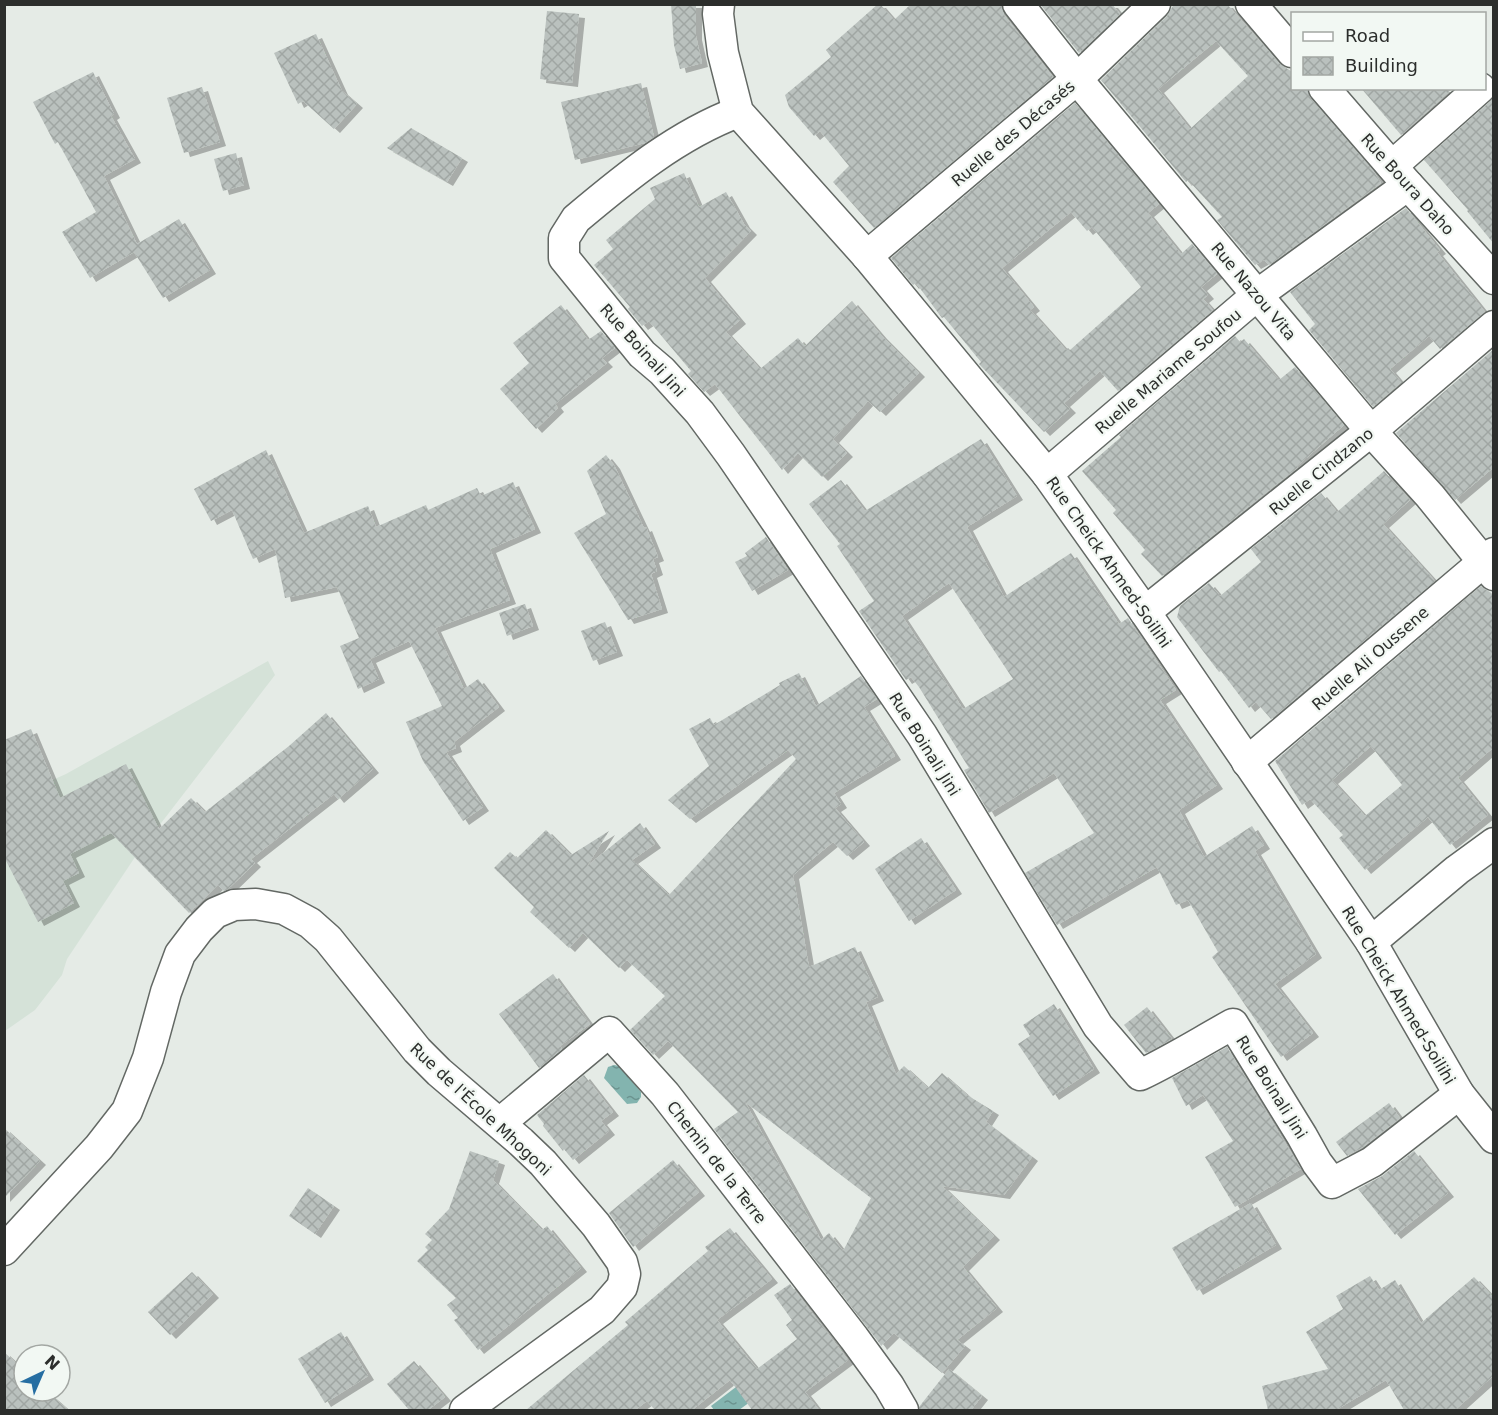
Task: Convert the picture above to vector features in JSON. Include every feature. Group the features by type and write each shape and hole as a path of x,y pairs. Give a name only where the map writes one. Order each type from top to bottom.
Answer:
{"street":[{"name":"Rue Cheick Ahmed-Soilihi","path":"719,4 718,14 723,52 738,112 867,256 1047,474 1145,612 1371,942 1459,1094 1494,1138"},
{"name":"Rue Nazou Vita","path":"1018,4 1077,79 1371,431 1490,564"},
{"name":"Ruelle des Décasés","path":"867,256 1077,79 1155,4"},
{"path":"1251,4 1291,50"},
{"name":"Rue Boura Daho","path":"1326,90 1494,279"},
{"name":"Ruelle Mariame Soufou","path":"1047,474 1400,176 1478,90"},
{"name":"Rue Boinali Jini","path":"738,112 681,138 576,219 564,238 564,258 642,354 662,371 700,413 731,455 922,735 1098,1026 1140,1075 1233,1024 1317,1163 1332,1183 1372,1162 1459,1094"},
{"name":"Ruelle Cindzano","path":"1145,612 1371,431 1494,326"},
{"name":"Ruelle Ali Oussene","path":"1247,762 1490,564"},
{"path":"1371,942 1463,865 1494,843"},
{"name":"Rue de l'École Mhogoni","path":"4,1250 99,1147 127,1111 148,1058 166,992 180,954 198,929 215,913 234,905 256,904 284,909 310,922 328,939 417,1050 543,1163 596,1225 622,1262 625,1274 622,1287 602,1310 465,1410"},
{"name":"Chemin de la Terre","path":"500,1123 609,1032 665,1094 854,1338 889,1386 903,1410"}],"shaded area":[{"path":"268,661 275,675 135,857 67,959 62,975 35,1010 5,1031 5,801 66,774"}],"water":[{"path":"619,1066 641,1092 637,1103 627,1104 604,1078 608,1067"},
{"path":"757,1371 769,1388 739,1410 714,1410 711,1406"}],"building":[{"path":"671,4 696,4 696,36 702,63 680,69 674,45"},
{"path":"878,4 894,20 911,4 1001,4 1004,15 1053,77 874,228 833,182 849,166 820,131 814,136 789,107 785,95 831,57 826,50"},
{"path":"1040,4 1112,4 1120,14 1079,53"},
{"path":"1174,4 1227,4 1279,63 1291,72 1291,90 1307,90 1311,99 1372,169 1381,183 1269,265 1264,260 1255,265 1217,220 1222,217 1188,180 1186,182 1101,80 1167,16","holes":["1216,41 1248,76 1190,129 1158,89"]},
{"path":"547,11 579,14 572,83 540,79"},
{"path":"316,34 342,91 357,104 334,129 303,101 298,104 274,53"},
{"path":"93,72 114,114 111,116 135,159 104,176 137,244 179,219 210,270 163,298 134,252 90,278 62,232 96,212 58,142 55,144 33,102"},
{"path":"641,83 654,137 645,143 575,160 561,102"},
{"path":"202,87 220,142 184,153 167,98"},
{"path":"1363,90 1451,90 1401,135"},
{"path":"1494,98 1494,244 1424,160"},
{"path":"1075,103 1159,204 1148,213 1181,254 1192,244 1217,274 1201,287 1208,295 1203,299 1213,310 1118,391 1100,371 1064,403 1070,409 1044,432 979,364 981,362 944,317 942,318 916,283 913,285 891,258","holes":["1071,212 1087,231 1092,227 1141,287 1070,350 1068,348 1066,350 1030,310 1034,307 1002,268"]},
{"path":"411,128 462,158 447,182 387,148"},
{"path":"236,153 244,185 223,191 214,159"},
{"path":"684,173 699,207 726,192 744,224 751,231 705,278 740,320 726,332 760,369 798,338 805,346 852,301 881,335 919,373 880,412 868,401 833,439 847,453 822,477 798,453 782,470 715,384 704,392 688,374 691,371 649,321 642,326 628,309 630,307 594,265 613,249 606,240 655,199 650,188"},
{"path":"1406,208 1440,250 1437,252 1485,312 1440,349 1429,336 1390,369 1401,382 1373,407 1309,330 1315,324 1290,292"},
{"path":"561,305 588,340 601,331 615,348 602,358 607,363 555,404 558,408 536,429 500,389 529,363 513,343"},
{"path":"1235,336 1240,342 1244,339 1279,380 1295,367 1344,425 1298,467 1162,576 1141,554 1145,550 1113,513 1116,510 1082,471 1121,437 1119,435"},
{"path":"1494,349 1494,467 1455,500 1396,433"},
{"path":"981,439 1017,496 967,527 1004,597 1071,553 1119,624 1128,618 1176,690 1160,700 1217,785 1179,810 1204,857 1252,826 1264,845 1255,851 1316,954 1275,984 1313,1033 1281,1057 1212,957 1218,952 1188,900 1176,905 1157,867 1057,925 1025,873 1094,833 1054,773 989,813 964,770 969,768 919,687 911,677 906,680 859,611 874,601 837,546 840,544 809,504 841,480 865,511","holes":["949,583 1013,679 963,709 902,616"]},
{"path":"266,450 304,533 368,506 376,527 426,505 428,510 477,488 481,496 513,482 535,529 490,549 510,600 435,628 464,689 478,679 499,707 454,742 456,748 446,752 483,807 463,821 423,761 406,722 442,706 409,641 370,659 379,679 358,689 340,646 359,638 337,587 285,598 275,549 253,559 232,510 211,521 194,489"},
{"path":"606,455 614,465 644,528 646,527 658,557 653,559 657,571 651,574 662,609 628,620 574,533 606,514 587,471"},
{"path":"1384,471 1410,500 1383,524 1435,581 1271,719 1256,702 1249,708 1177,617 1180,606 1209,583 1220,596 1261,562 1251,549 1321,493 1337,512"},
{"path":"766,537 788,570 752,591 735,562 747,556 745,553"},
{"path":"1481,586 1494,596 1494,747 1458,778 1488,815 1450,845 1428,817 1365,870 1339,838 1343,835 1310,799 1302,805 1275,761","holes":["1371,746 1402,785 1365,816 1332,780"]},
{"path":"525,604 533,626 507,636 499,613"},
{"path":"605,622 617,652 593,661 581,631"},
{"path":"799,673 816,706 861,676 877,699 864,707 895,756 834,793 841,804 835,808 864,842 847,856 833,842 793,875 809,967 855,947 878,997 866,1002 896,1074 904,1066 928,1088 942,1073 967,1095 993,1111 986,1122 1032,1157 1004,1195 942,1186 994,1236 963,1267 997,1308 957,1340 965,1346 942,1373 894,1333 881,1346 714,1129 738,1112 668,1041 653,1055 630,1030 665,996 627,960 619,968 583,933 569,948 530,912 534,907 494,868 510,852 517,858 546,830 571,855 609,831 587,866 640,823 655,844 632,860 669,895 796,759 788,750 690,819 668,800 709,766 689,729 710,718 714,725 780,685 779,683","holes":["745,1102 871,1198 843,1251 829,1233 821,1240"]},
{"path":"326,713 373,769 338,799 334,794 251,859 255,863 228,889 224,891 218,885 189,913 111,833 70,854 79,873 63,881 74,903 38,922 4,857 4,740 31,729 60,798 126,764 159,829 191,798 205,812 289,746"},
{"path":"921,838 956,890 909,921 875,869"},
{"path":"553,974 590,1024 560,1046 562,1049 539,1068 499,1014"},
{"path":"1054,1004 1094,1069 1053,1096 1018,1044 1030,1036 1023,1025"},
{"path":"1147,1007 1172,1039 1146,1053 1124,1025"},
{"path":"1227,1047 1301,1169 1235,1207 1205,1157 1233,1141 1203,1095 1186,1106 1172,1078"},
{"path":"584,1075 613,1112 601,1121 609,1131 573,1160 543,1126 544,1124 537,1115"},
{"path":"1389,1103 1400,1118 1363,1147 1347,1156 1336,1142"},
{"path":"4,1128 40,1161 4,1198"},
{"path":"470,1151 499,1161 493,1180 542,1230 547,1226 581,1268 478,1350 454,1320 458,1318 447,1305 456,1298 417,1261 428,1250 425,1247 432,1240 425,1234 449,1209"},
{"path":"1414,1151 1448,1193 1395,1235 1358,1189 1382,1176"},
{"path":"673,1160 699,1192 633,1247 609,1213"},
{"path":"308,1188 334,1206 315,1234 289,1216"},
{"path":"1251,1203 1276,1245 1197,1291 1172,1248"},
{"path":"730,1228 772,1279 717,1320 757,1369 797,1339 786,1325 792,1320 774,1295 790,1284 848,1360 805,1392 819,1410 752,1410 730,1380 692,1410 655,1410 647,1401 635,1410 526,1410 628,1325 625,1322 708,1251 705,1247"},
{"path":"192,1272 213,1294 170,1335 148,1312"},
{"path":"1370,1276 1379,1290 1395,1280 1421,1323 1474,1277 1494,1298 1494,1375 1455,1410 1404,1410 1386,1380 1336,1410 1268,1410 1262,1386 1328,1369 1306,1332 1343,1309 1336,1296"},
{"path":"341,1332 368,1376 325,1403 298,1359"},
{"path":"4,1352 12,1359 12,1403 60,1403 68,1410 4,1410"},
{"path":"414,1361 445,1397 428,1410 409,1410 387,1384"},
{"path":"949,1369 982,1396 971,1410 920,1410 919,1407"}]}
